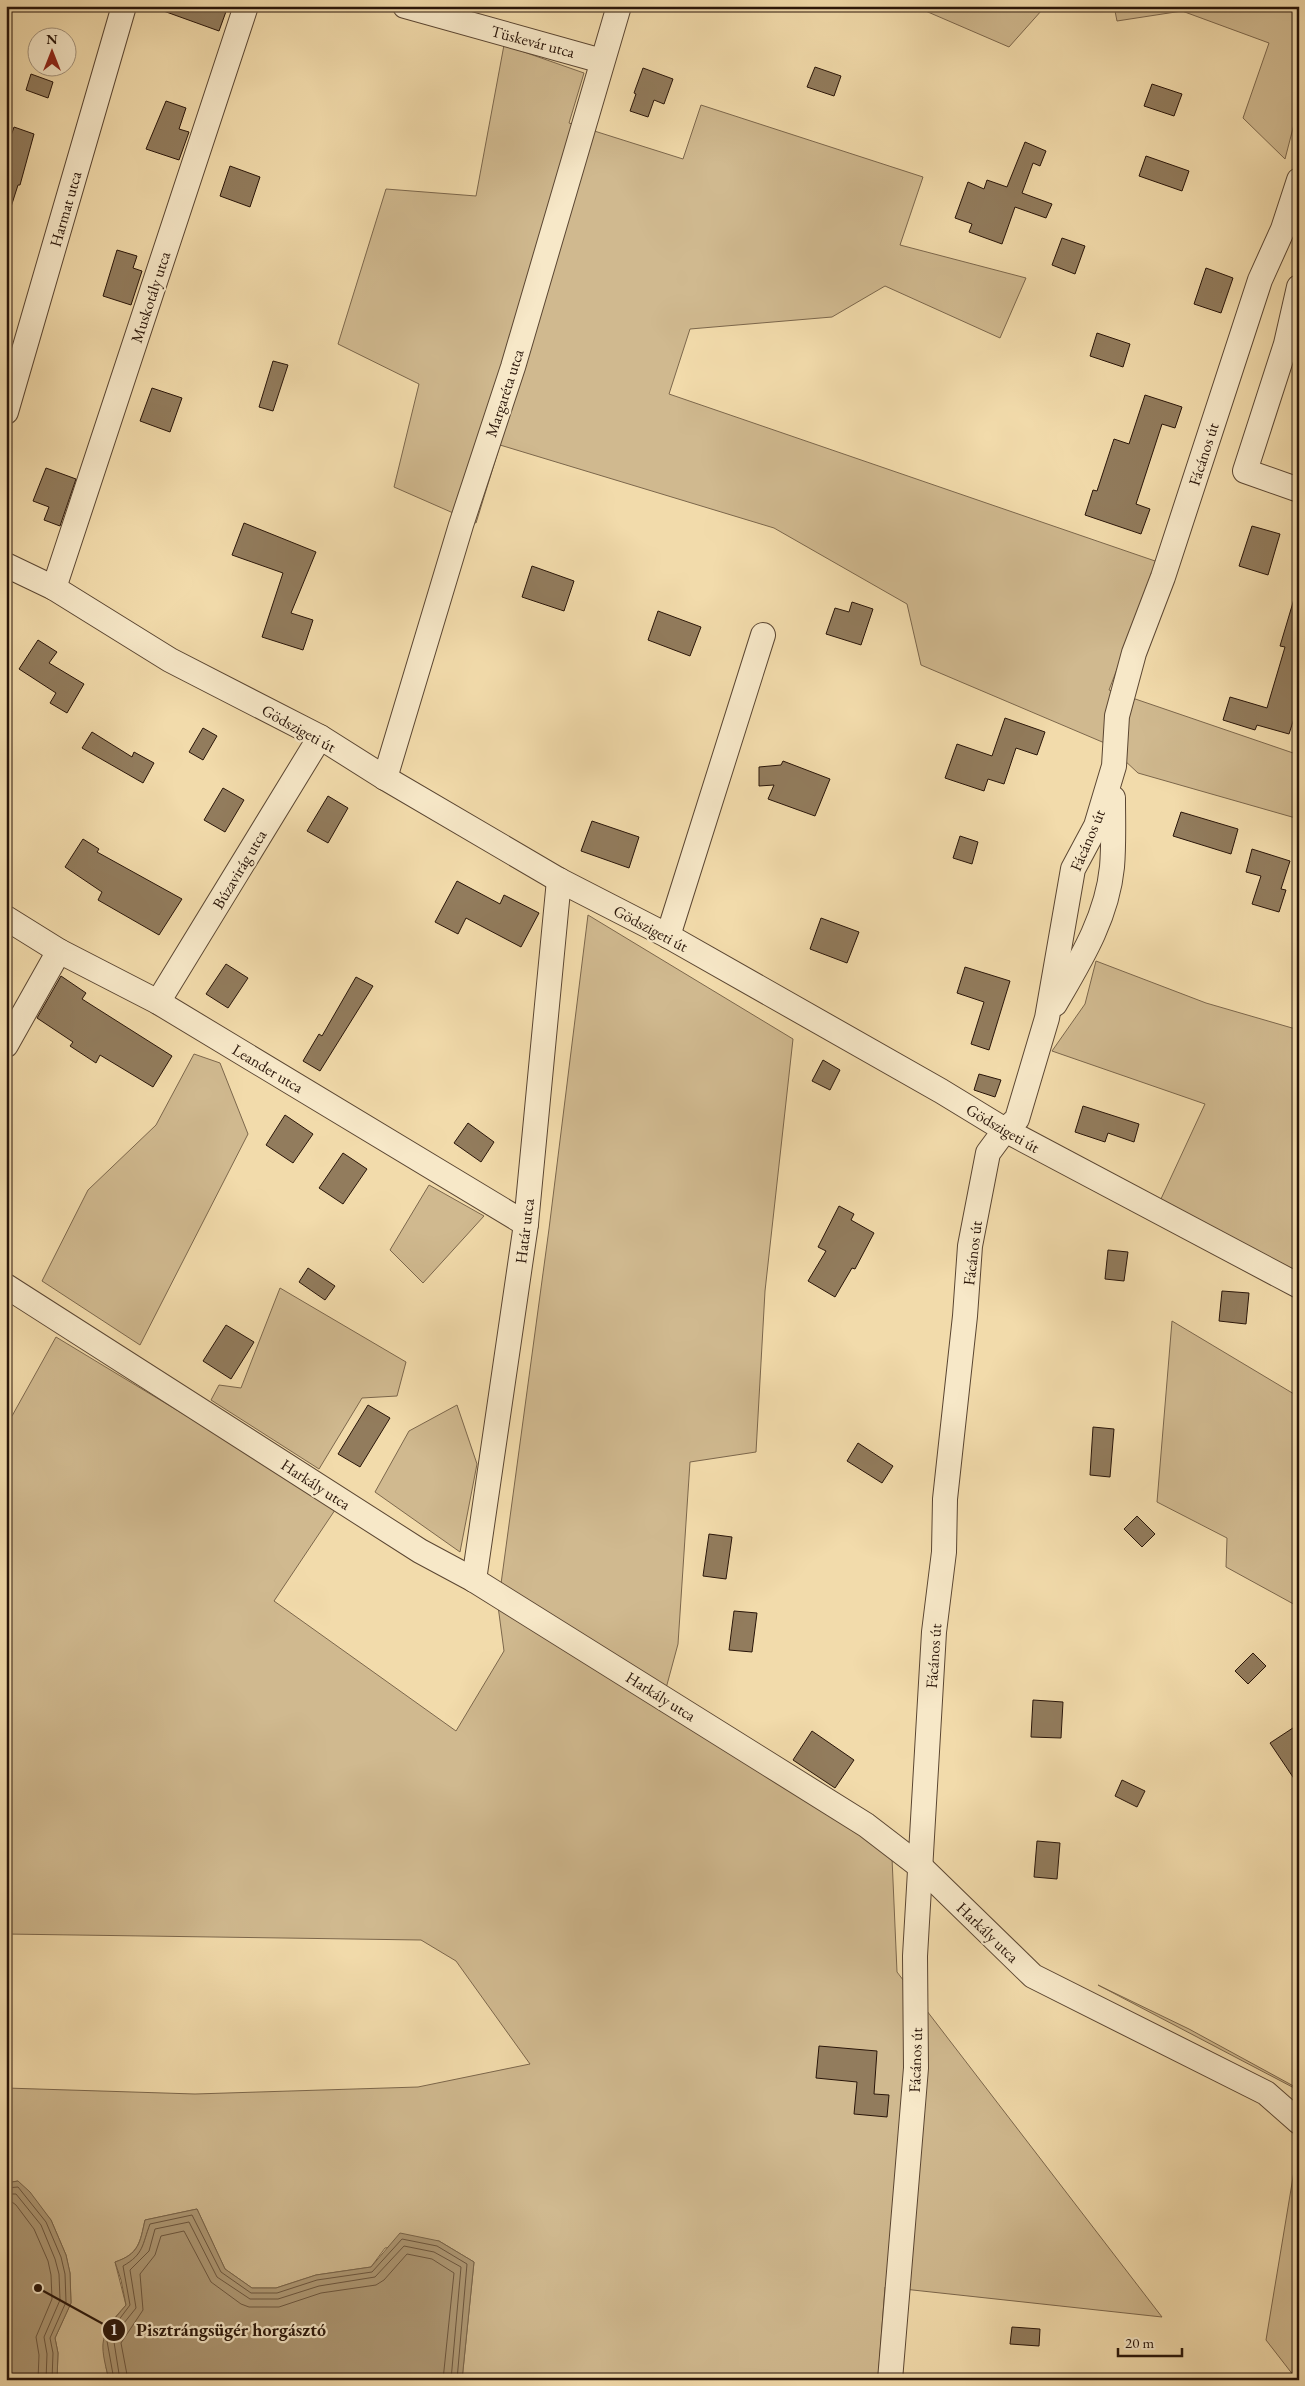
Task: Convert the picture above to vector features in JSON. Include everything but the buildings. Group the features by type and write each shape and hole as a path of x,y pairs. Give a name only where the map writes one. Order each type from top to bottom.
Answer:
{"street":[{"name":"Harmat utca","path":"6,412 124,6"},
{"name":"Muskotály utca","path":"54,588 246,6"},
{"name":"Tüskevár utca","path":"405,6 602,60"},
{"name":"Margaréta utca","path":"384,778 461,525 513,367 619,6"},
{"name":"Fácános út","path":"890,2380 916,2068 915,1956 922,1868 934,1632 944,1552 945,1499 965,1316 970,1246 988,1153 1005,1130 1017,1119 1047,1018 1073,869 1096,826 1114,766 1118,716 1134,654 1163,577 1260,280 1291,221 1299,180"},
{"path":"1299,287 1286,344 1245,471 1299,490"},
{"name":"Gödszigeti út","path":"6,565 54,588 170,660 320,737 384,778 560,880 668,936 941,1091 1005,1130 1299,1286"},
{"path":"668,936 763,635"},
{"name":"Búzavirág utca","path":"158,1002 320,737"},
{"path":"1047,1018 1087,948 1103,910 1112,868 1114,766"},
{"name":"Határ utca","path":"474,1580 526,1224 560,880"},
{"name":"Leander utca","path":"6,918 59,951 158,1002 526,1224"},
{"path":"6,1045 59,951"},
{"name":"Harkály utca","path":"6,1286 412,1545 474,1580 866,1825 922,1868 1033,1976 1266,2093 1299,2122"}],"shaded area":[{"path":"914,6 1035,6 1042,10 1009,47"},
{"path":"1114,6 1299,6 1299,105 1285,159 1243,118 1269,43 1182,11 1117,21"},
{"path":"504,45 584,73 569,123 683,159 701,105 923,177 900,245 1026,278 1000,338 885,286 832,317 690,329 669,394 1158,562 1109,690 1299,755 1299,819 1138,773 1107,744 921,665 907,604 774,528 500,445 476,523 394,487 419,384 338,344 386,189 476,196"},
{"path":"588,915 793,1039 765,1291 756,1452 690,1462 678,1644 665,1692 891,1835 897,1972 1162,2317 885,2287 878,2380 462,2380 474,2262 439,2241 385,2248 371,2267 316,2275 276,2288 252,2288 225,2269 197,2209 145,2220 140,2241 134,2251 115,2262 126,2305 111,2322 106,2367 109,2380 57,2380 58,2353 55,2338 71,2303 70,2273 66,2255 51,2220 18,2181 6,2183 6,2088 195,2094 418,2087 530,2064 456,1961 421,1940 6,1934 6,1424 56,1337 337,1507 274,1601 456,1731 504,1651 498,1606 549,1229"},
{"path":"1096,961 1206,1003 1299,1030 1299,1275 1160,1201 1205,1104 1052,1051 1085,1004"},
{"path":"194,1054 220,1063 248,1134 140,1345 42,1281 88,1190 156,1125"},
{"path":"429,1185 484,1216 423,1283 390,1250"},
{"path":"280,1288 406,1362 397,1396 362,1398 319,1469 211,1400 219,1385 241,1388"},
{"path":"1172,1321 1299,1397 1299,1607 1226,1567 1227,1538 1157,1502"},
{"path":"457,1405 477,1464 460,1552 375,1492 409,1431"},
{"path":"1098,1985 1189,2029 1299,2089 1299,2101 1298,2090"},
{"path":"1299,2141 1299,2380 1297,2380 1266,2340"}],"water":[{"path":"18,2181 30,2192 51,2220 66,2255 70,2273 71,2303 55,2338 58,2353 57,2380 6,2380 6,2183"},
{"path":"197,2209 225,2269 252,2288 276,2288 316,2275 371,2267 400,2233 439,2241 474,2262 462,2380 109,2380 104,2356 104,2340 106,2332 126,2305 115,2262 129,2255 137,2247 145,2220"}],"place":[{"name":"Pisztrángsügér horgásztó","path":"38,2288"}]}
